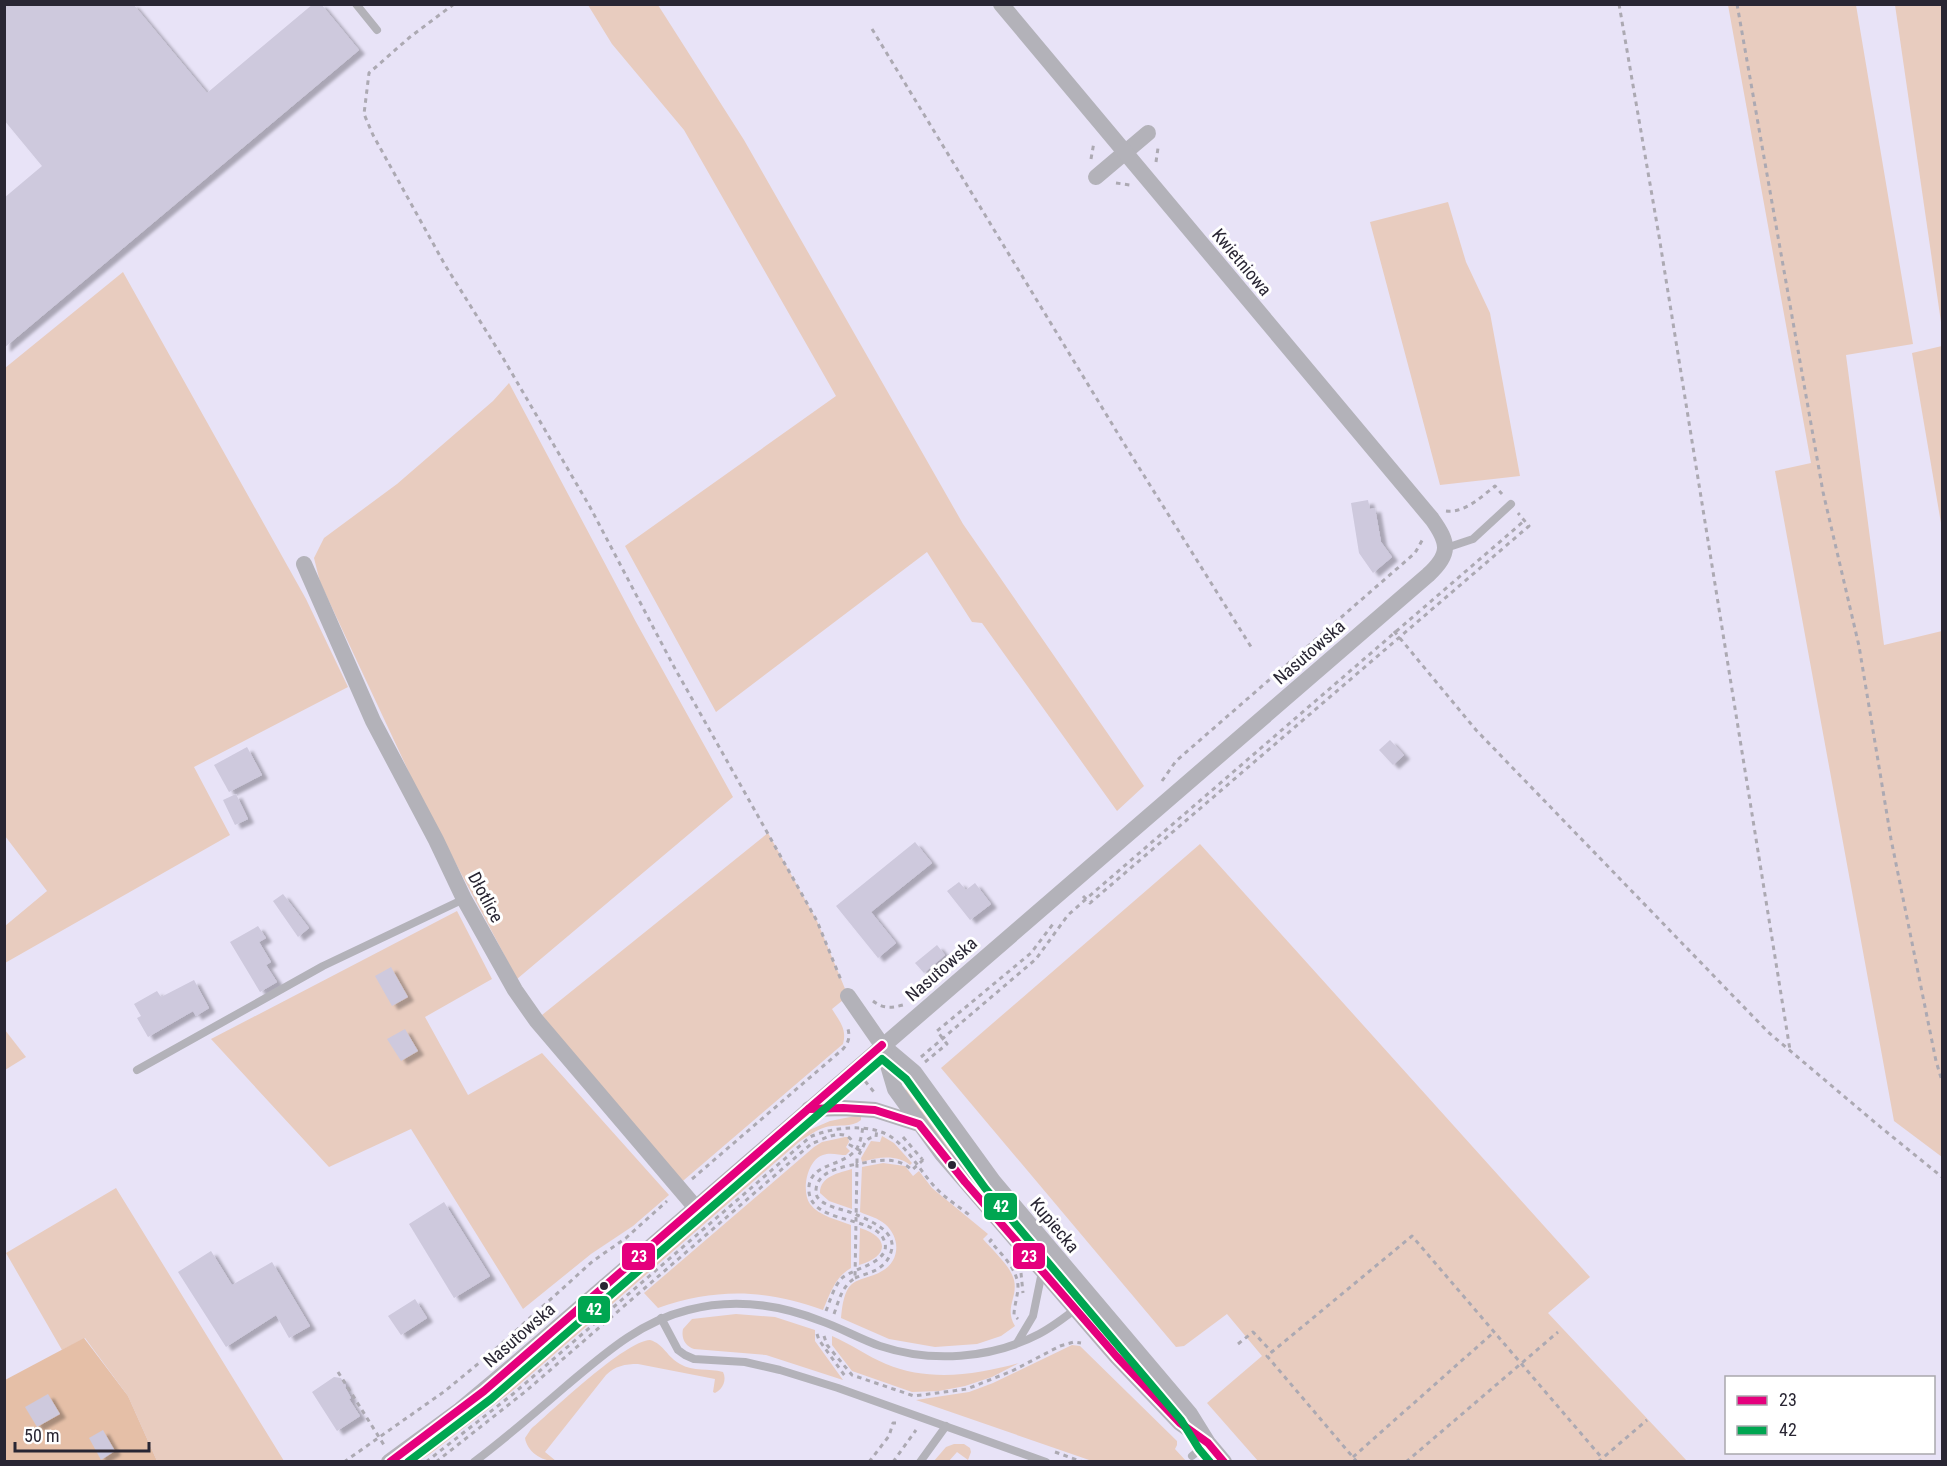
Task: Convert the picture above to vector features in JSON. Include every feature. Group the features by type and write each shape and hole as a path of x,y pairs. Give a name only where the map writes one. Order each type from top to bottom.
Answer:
{"street":[{"name":"Kwietniowa","path":"1001,4 1432,519 1445,540 1446,548"},
{"path":"1096,177 1148,133"},
{"name":"Nasutowska","path":"391,1460 484,1390 696,1208 1437,567 1446,548"},
{"name":"Dłotlice","path":"304,564 373,721 436,840 464,899 515,990 536,1020 696,1208"},
{"path":"848,996 882,1045"},
{"name":"Kupiecka","path":"882,1045 919,1078 993,1181 1190,1414 1208,1443 1224,1461"},
{"name":"Kupiecka","path":"882,1045 895,1089 965,1182 1074,1309 1180,1423 1208,1443"},
{"path":"809,1109 866,1109 920,1124"}],"lane":[{"path":"356,4 377,30"},
{"path":"1446,548 1473,539 1511,504"},
{"path":"137,1070 323,966 464,899"},
{"path":"1017,1343 1033,1316 1042,1272"},
{"path":"474,1461 613,1347 635,1332 661,1318 706,1306 740,1303 773,1306 822,1321 881,1346 908,1353 957,1356 1017,1343 1040,1333 1090,1297"},
{"path":"661,1318 678,1350 694,1359 745,1362 780,1370 1046,1461"},
{"path":"920,1461 946,1426"},
{"path":"1192,1456 1208,1443"}],"path":[{"path":"454,4 410,37 369,73 364,114 373,135 445,265 503,358 590,507 674,665 817,921 848,996"},
{"path":"1619,4 1663,260 1790,1050"},
{"path":"1737,4 1823,492 1859,646 1891,839 1936,1061 1942,1080"},
{"path":"872,29 1123,442 1253,650"},
{"path":"909,1067 1036,959 1068,915 1086,899 1524,521"},
{"path":"1160,785 1176,761 1415,553 1426,535"},
{"path":"1380,616 1476,730 1768,1032 1942,1177"},
{"path":"868,995 880,1006 892,1008 903,1005 909,1000"},
{"path":"344,1461 445,1391 486,1358 593,1261 626,1238 839,1053 848,1044 850,1037 846,1025"},
{"path":"839,1053 844,1059"},
{"path":"864,1080 874,1092"},
{"path":"866,1109 858,1146 845,1160 826,1166 816,1173 810,1184 809,1193 812,1202 823,1211 873,1228 883,1238 885,1246 883,1255 876,1262 847,1274 839,1281 817,1333 819,1340 846,1378 866,1385"},
{"path":"426,1461 513,1394 810,1137 824,1131 846,1128 879,1131 894,1138 939,1191 979,1222"},
{"path":"902,1136 930,1168"},
{"path":"855,1278 857,1158 861,1151"},
{"path":"834,1314 842,1291 848,1283 878,1269 890,1256 892,1248 890,1239 878,1225 818,1199 815,1192 818,1183 832,1170 857,1164 885,1160 906,1165 912,1170 923,1160"},
{"path":"1357,1461 1267,1356 1412,1236 1521,1363 1600,1460 1647,1420"},
{"path":"994,1237 990,1241 1016,1275 1018,1285 1014,1316 1019,1321"},
{"path":"1002,1246 1009,1256"},
{"path":"436,1461 526,1391 686,1252"},
{"path":"1017,1264 1022,1275 1023,1294"},
{"path":"1238,1344 1253,1332 1272,1352"},
{"path":"1353,1457 1494,1332"},
{"path":"1406,1461 1558,1332"},
{"path":"824,1336 828,1345 852,1376 914,1396 951,1392 983,1383 1067,1343 1081,1343 1089,1350"},
{"path":"338,1372 391,1460"},
{"path":"869,1461 888,1436 893,1423 901,1425"},
{"path":"893,1461 917,1431 909,1428"}],"shaded area":[{"path":"588,5 658,5 744,140 963,524 1144,786 1117,811 982,623 972,622 927,552 716,712 625,546 836,396 684,130 612,44"},
{"path":"1728,5 1856,5 1913,344 1846,355 1884,645 1942,631 1942,1157 1894,1121 1775,471 1811,463"},
{"path":"1895,5 1942,5 1942,329"},
{"path":"1448,202 1466,262 1490,313 1520,476 1440,485 1370,222"},
{"path":"123,272 306,599 348,687 194,767 230,835 5,963 5,926 47,891 5,836 5,368"},
{"path":"1942,346 1942,529 1912,353"},
{"path":"509,383 636,622 733,797 517,979 421,798 320,582 314,558 324,538 397,484 493,401"},
{"path":"768,833 817,921 848,996 832,1009 843,1030 843,1044 677,1186 542,1015"},
{"path":"1200,844 1590,1277 1548,1313 1687,1461 1258,1461 1207,1403 1262,1356 1227,1314 1184,1346 1176,1347 941,1068"},
{"path":"457,911 492,979 425,1017 468,1095 542,1053 669,1195 633,1226 591,1254 523,1309 411,1129 329,1167 211,1039"},
{"path":"5,1030 26,1057 5,1070"},
{"path":"913,1084 989,1192 1071,1292 954,1157 904,1091"},
{"path":"861,1116 861,1120 853,1124 822,1128 799,1142 512,1391 430,1454 419,1461 412,1462 485,1407 807,1131 830,1121"},
{"path":"882,1136 894,1143 912,1163 910,1165 893,1158 862,1162 861,1158 871,1141 880,1142"},
{"path":"848,1137 849,1142 846,1147 850,1151 846,1155 829,1154 817,1158 807,1176 806,1192 810,1204 818,1212 851,1225 851,1268 837,1281 823,1310 781,1298 740,1294 700,1297 658,1308 644,1293 814,1147 822,1142"},
{"path":"883,1163 905,1166 913,1176 919,1171 932,1188 988,1234 983,1239 1005,1264 1014,1280 1011,1314 1015,1326 1001,1336 977,1344 935,1347 889,1339 841,1318 844,1298 849,1287 856,1281 888,1267 895,1255 896,1242 890,1230 879,1220 860,1212 862,1167"},
{"path":"852,1169 852,1209 829,1201 820,1193 827,1179"},
{"path":"116,1188 284,1461 157,1461 128,1396 85,1338 62,1350 6,1253"},
{"path":"860,1228 876,1236 882,1246 881,1252 876,1257 859,1265"},
{"path":"736,1314 775,1317 815,1330 815,1341 843,1380 766,1355 694,1349 684,1341 683,1329 692,1319"},
{"path":"832,1336 886,1364 919,1373 952,1375 986,1371 1019,1363 992,1377 965,1386 939,1391 912,1392 852,1371 832,1345"},
{"path":"84,1338 128,1396 157,1461 5,1462 5,1380"},
{"path":"650,1340 659,1344 676,1361 685,1366 723,1372 725,1378 722,1387 715,1393 713,1392 715,1379 638,1364 620,1366 606,1375 545,1452 556,1461 546,1460 532,1452 525,1438 531,1429 607,1364 639,1343"},
{"path":"1072,1345 1080,1346 1177,1441 1175,1449 1186,1461 1092,1461 916,1400 969,1392"},
{"path":"964,1444 970,1448 968,1460 957,1452 949,1461 934,1461 946,1447"}],"building":[{"path":"4,4 133,4 207,93 313,4 321,4 359,50 4,348 4,198 42,166 4,120"},
{"path":"1368,500 1370,509 1375,508 1381,542 1392,557 1373,573 1359,553 1351,503"},
{"path":"1390,740 1404,755 1393,765 1379,750"},
{"path":"247,747 262,775 229,792 214,765"},
{"path":"236,794 248,819 235,825 223,800"},
{"path":"915,842 932,863 871,912 896,943 878,958 836,906"},
{"path":"959,882 966,890 975,883 991,904 970,920 947,891"},
{"path":"283,894 309,928 298,937 273,901"},
{"path":"258,926 266,938 259,942 271,962 266,965 277,982 260,992 230,942"},
{"path":"937,945 945,955 924,973 915,963"},
{"path":"391,967 408,997 392,1006 375,976"},
{"path":"194,980 209,1008 196,1016 193,1011 148,1037 137,1018 141,1016 134,1004 157,991 161,997"},
{"path":"405,1029 418,1051 401,1061 387,1039"},
{"path":"444,1202 490,1276 454,1298 409,1224"},
{"path":"211,1251 232,1285 272,1262 310,1326 289,1338 276,1315 226,1347 178,1272"},
{"path":"415,1299 427,1318 401,1335 388,1316"},
{"path":"334,1377 341,1378 351,1398 349,1399 360,1416 337,1431 312,1392"},
{"path":"48,1394 60,1414 37,1427 25,1407"},
{"path":"103,1430 115,1451 101,1460 89,1438"}],"transit line":[{"name":"23","path":"390,1462 484,1391 882,1045"},
{"name":"42","path":"408,1462 491,1399 882,1059 906,1079 985,1188 1181,1420 1210,1462"},
{"name":"23","path":"809,1109 875,1110 919,1124 965,1182 1117,1357 1180,1423 1208,1443 1224,1462"}]}
